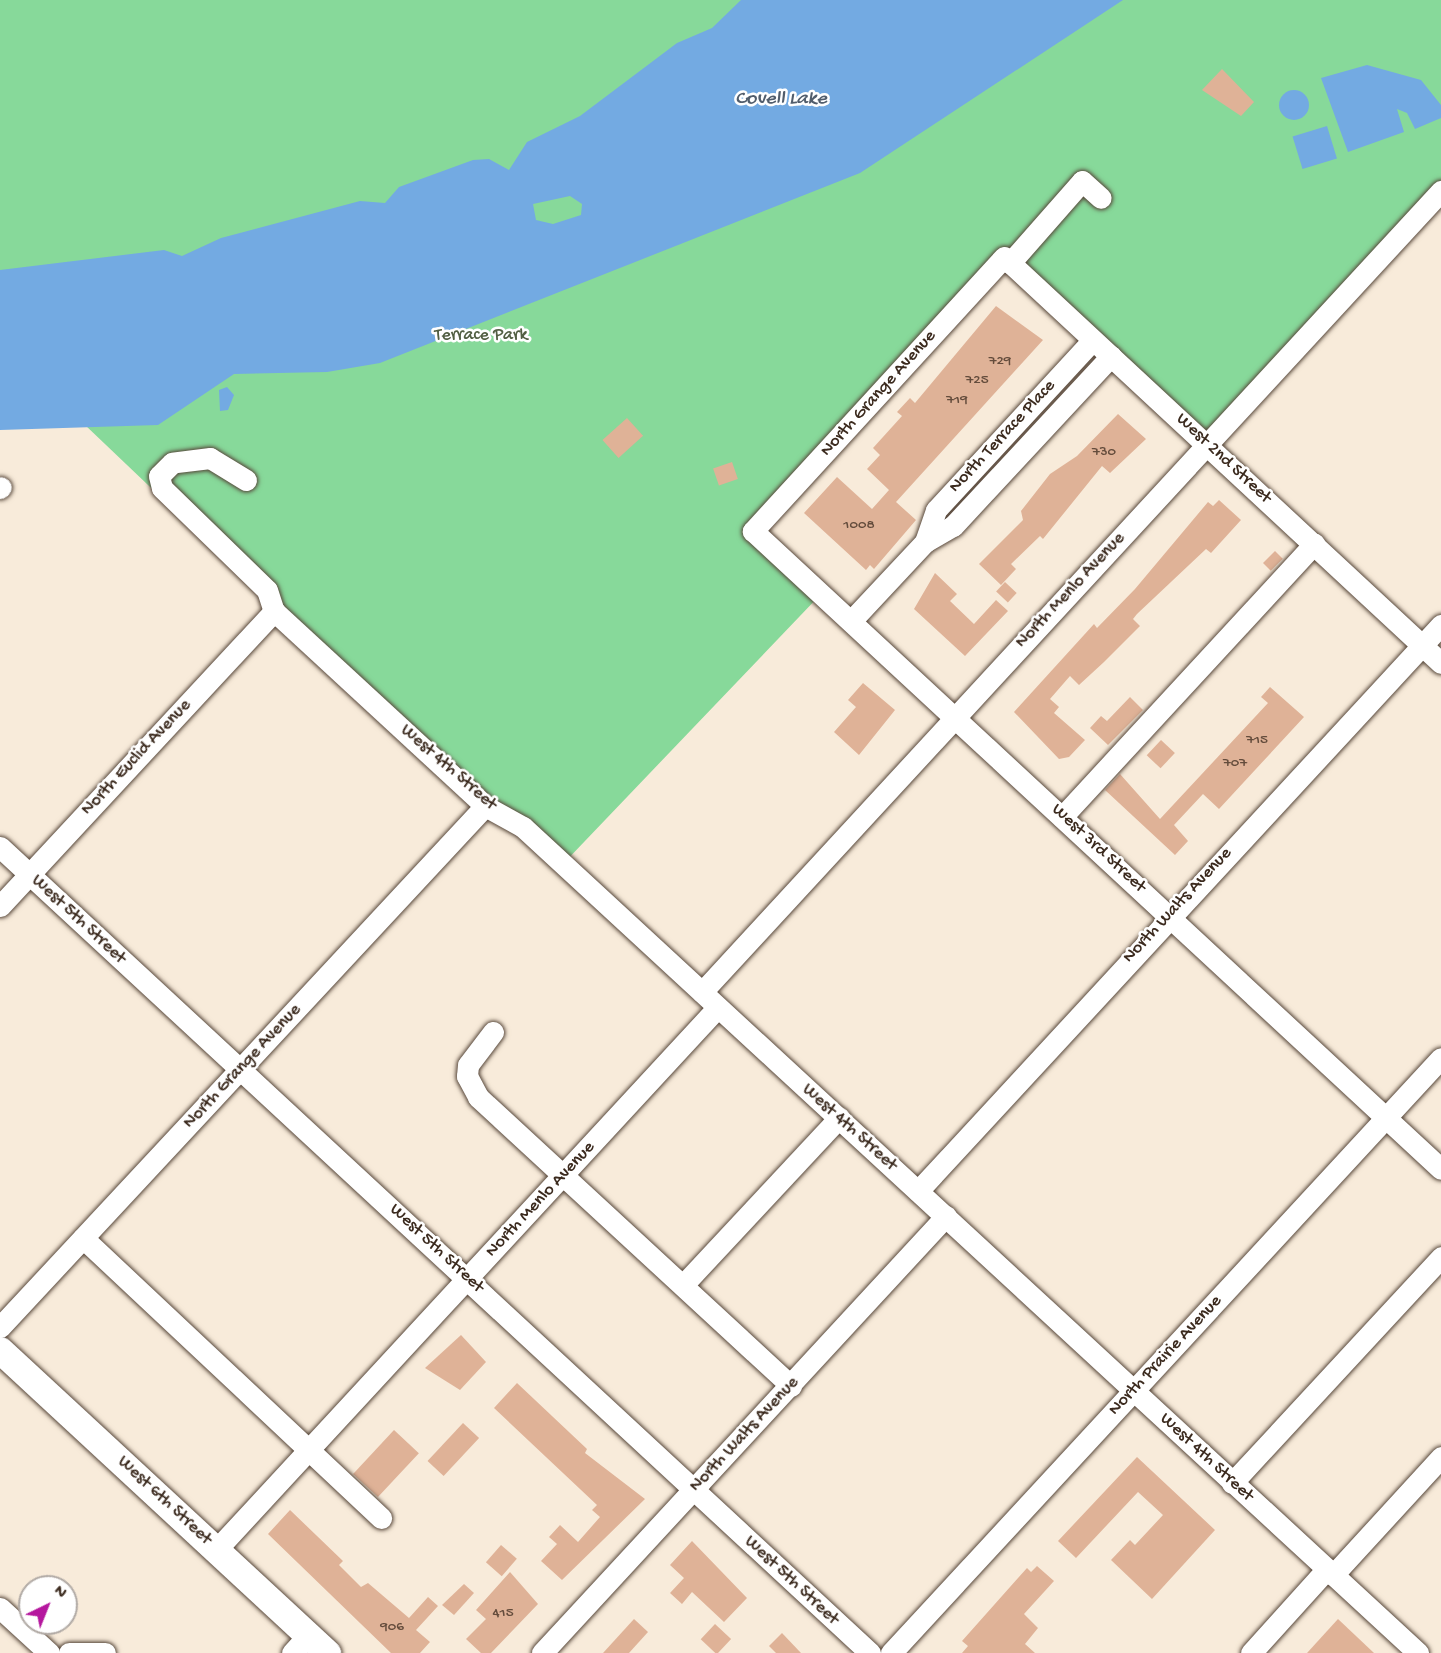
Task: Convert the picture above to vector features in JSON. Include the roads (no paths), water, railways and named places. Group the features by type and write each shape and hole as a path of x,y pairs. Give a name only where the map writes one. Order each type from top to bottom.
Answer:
{"main road":[{"name":"West 6th Street","path":"0,1350 216,1550 309,1647"}],"street":[{"name":"North Grange Avenue","path":"753,531 1082,181 1101,198"},
{"name":"North Menlo Avenue","path":"702,992 1441,191"},
{"name":"West 2nd Street","path":"1007,260 1441,663"},
{"name":"North Terrace Place","path":"925,542 936,510 1093,340"},
{"name":"North Terrace Place","path":"851,621 925,542 953,526 1111,356"},
{"path":"246,480 210,458 172,463 159,476 162,488 267,590 274,611"},
{"name":"West 3rd Street","path":"753,531 1441,1169"},
{"path":"1062,816 1314,544"},
{"name":"West 4th Street","path":"274,611 485,806 523,827 1418,1653"},
{"name":"North Euclid Avenue","path":"0,906 274,611"},
{"name":"North Walts Avenue","path":"918,1191 1169,915 1441,624"},
{"name":"North Grange Avenue","path":"0,1327 485,806"},
{"name":"West 5th Street","path":"0,847 870,1653"},
{"name":"North Menlo Avenue","path":"216,1550 718,1007"},
{"path":"493,1032 468,1065 471,1088 790,1386"},
{"name":"North Prairie Avenue","path":"891,1653 1441,1058"},
{"path":"683,1285 839,1118"},
{"name":"North Walts Avenue","path":"542,1653 946,1216"},
{"path":"83,1238 381,1518"},
{"path":"1232,1483 1441,1257"},
{"path":"1251,1653 1441,1457"},
{"path":"0,1608 49,1653"},
{"path":"69,1653 105,1653"}],"water":[{"name":"Covell Lake","path":"741,0 1123,0 860,173 380,363 327,372 234,374 158,425 0,430 0,270 164,250 182,256 221,238 360,201 385,203 399,187 473,160 489,159 509,170 527,142 580,116 677,43 712,28","holes":["570,196 582,204 581,215 553,224 536,220 533,204"]},
{"path":"1367,65 1421,80 1441,105 1441,118 1415,129 1407,113 1397,109 1404,132 1348,152 1321,78"},
{"path":"1294,90 1305,94 1309,105 1305,116 1294,120 1283,116 1279,105 1283,94"},
{"path":"1327,126 1337,159 1303,169 1293,137"},
{"path":"227,387 234,395 228,410 220,411 219,390"}],"park label":[{"name":"Terrace Park","path":"481,336"}]}
